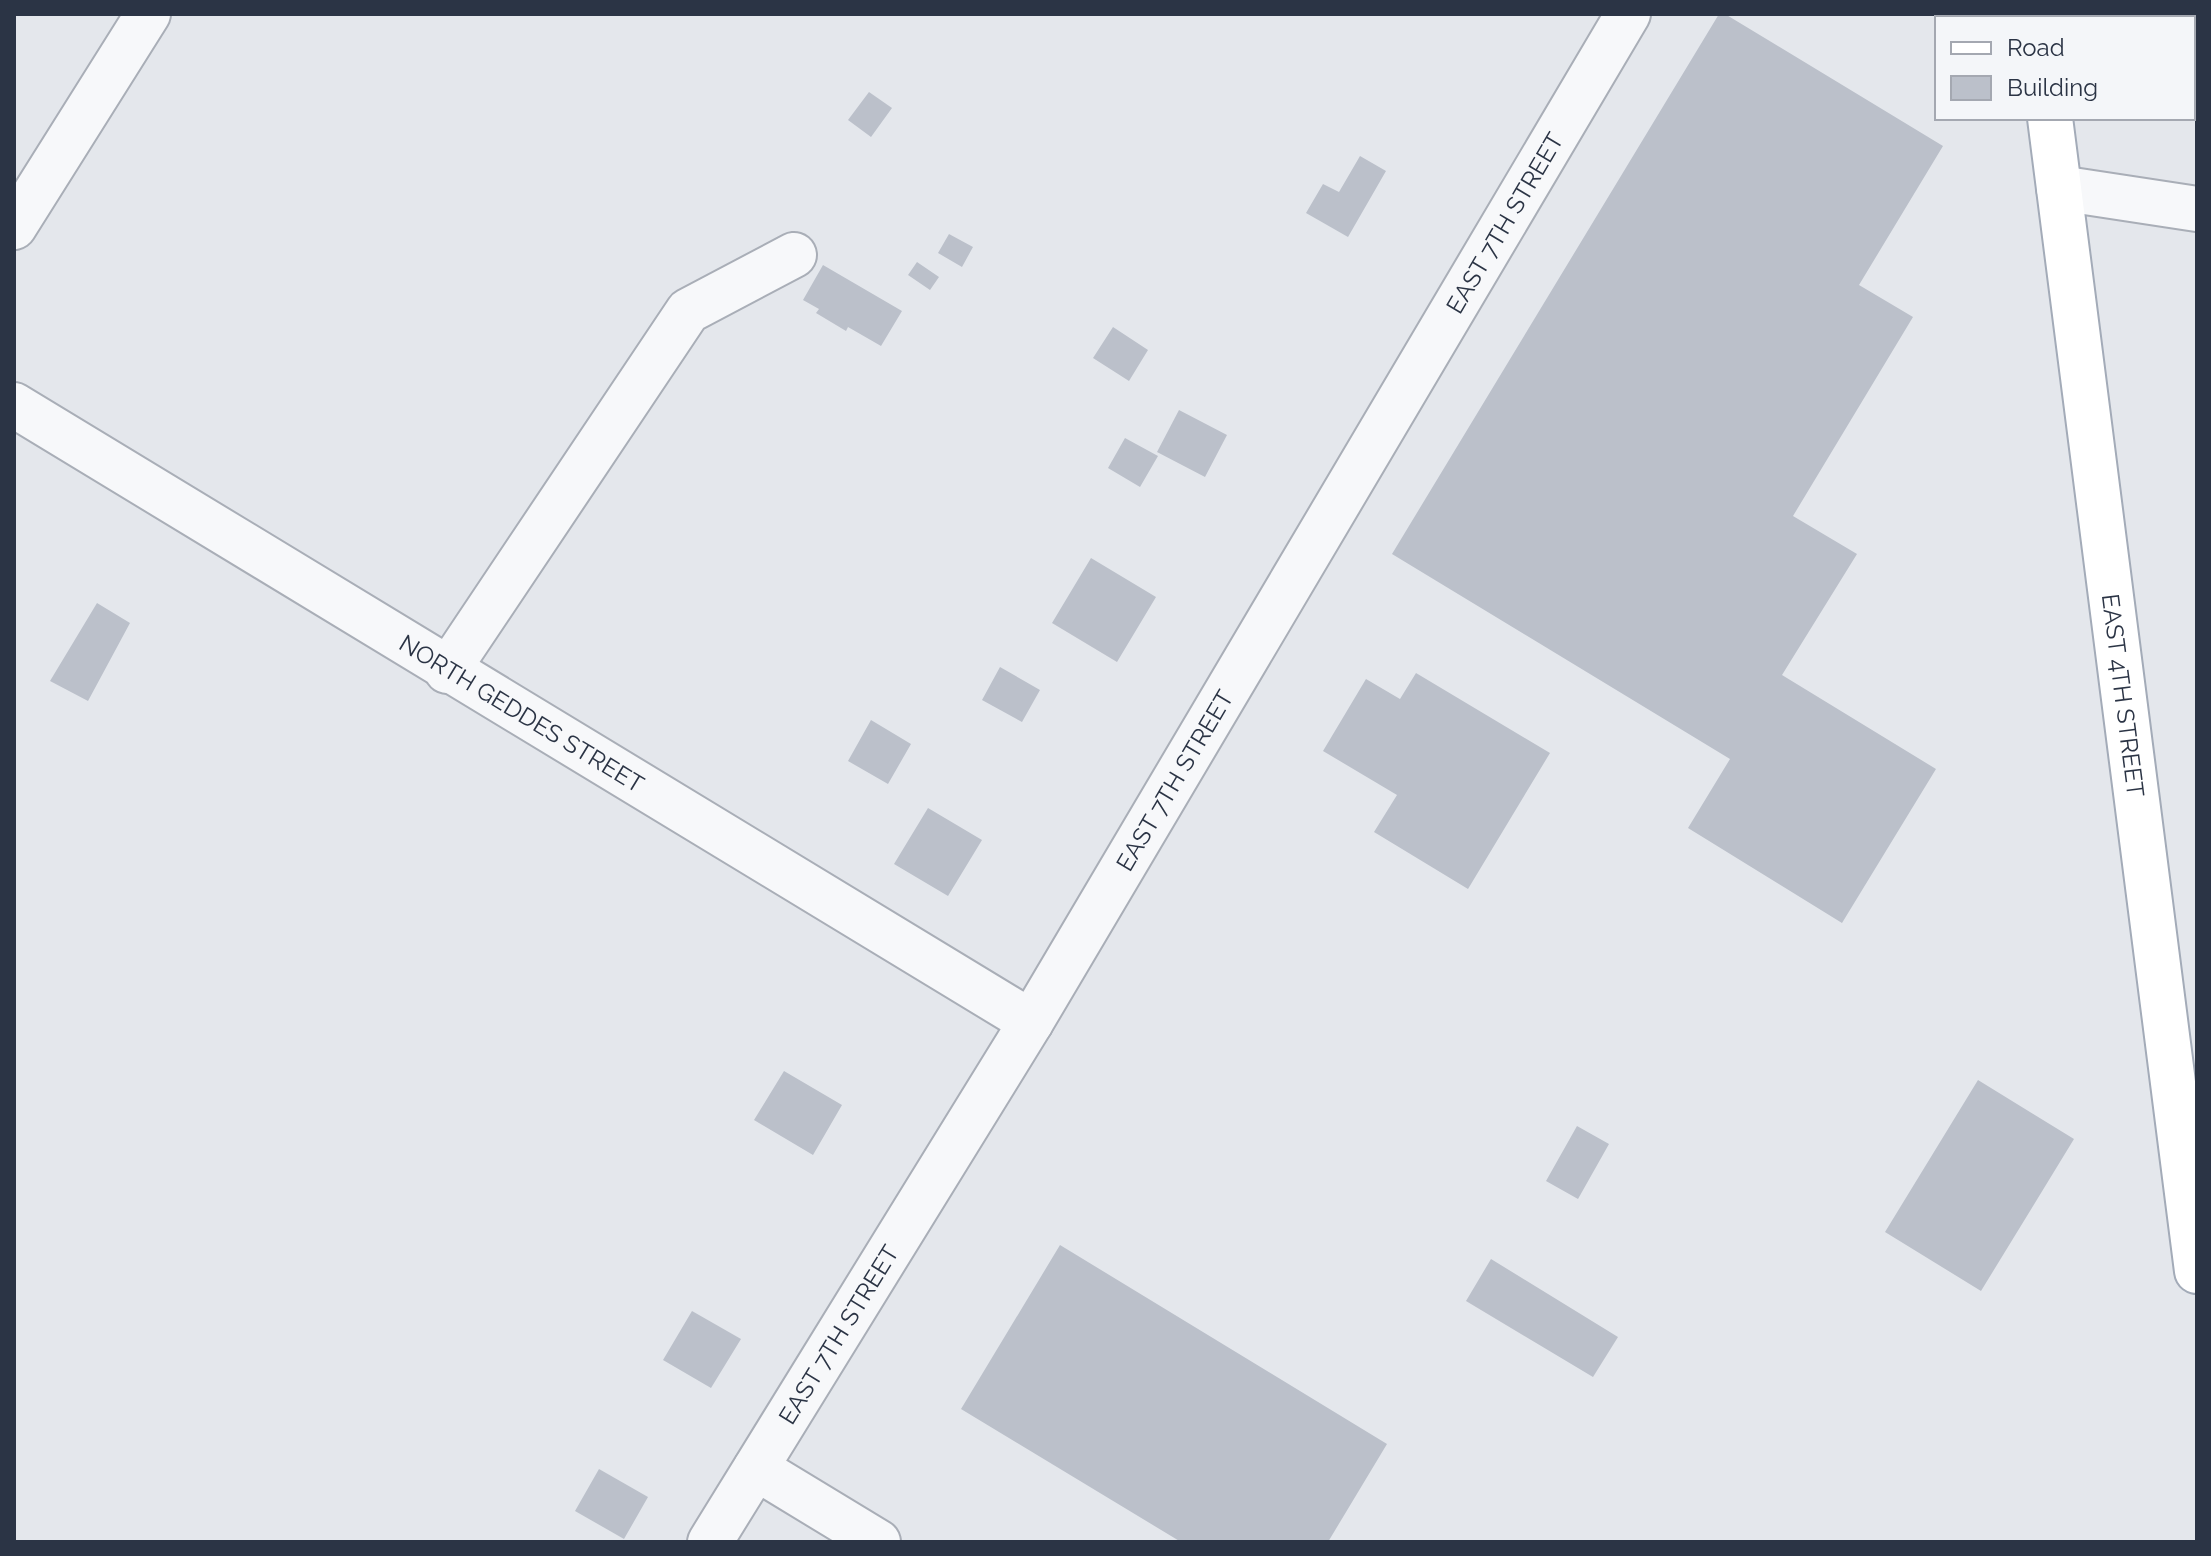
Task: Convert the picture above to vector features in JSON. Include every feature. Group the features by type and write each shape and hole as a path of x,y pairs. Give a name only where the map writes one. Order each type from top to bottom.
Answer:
{"main road":[{"name":"EAST 4TH STREET","path":"2050,120 2197,1271"}],"street":[{"path":"14,227 148,14"},
{"name":"EAST 7TH STREET","path":"710,1542 1031,1022 1628,14"},
{"path":"2059,188 2197,209"},
{"path":"447,671 688,311 794,255"},
{"name":"NORTH GEDDES STREET","path":"14,405 447,671 1031,1022"},
{"path":"756,1468 878,1542"}],"building":[{"path":"1719,14 1725,14 1943,146 1859,285 1913,317 1793,516 1857,554 1782,675 1936,769 1842,923 1688,828 1730,759 1392,554"},
{"path":"869,92 892,108 871,137 848,120"},
{"path":"1360,156 1386,171 1348,237 1306,213 1323,184 1339,192"},
{"path":"949,234 973,247 962,267 938,253"},
{"path":"917,262 939,277 930,290 908,275"},
{"path":"823,265 902,311 881,346 848,327 846,331 816,313 819,309 803,300"},
{"path":"1113,327 1148,350 1129,381 1093,358"},
{"path":"1179,410 1227,435 1205,477 1157,452"},
{"path":"1125,438 1158,456 1140,487 1108,468"},
{"path":"1091,558 1156,597 1117,662 1052,623"},
{"path":"97,603 130,623 88,701 50,681"},
{"path":"1000,667 1040,690 1022,722 982,700"},
{"path":"1416,673 1550,753 1468,889 1374,832 1397,795 1323,751 1366,679 1400,699"},
{"path":"871,720 911,744 888,784 848,761"},
{"path":"928,808 982,840 948,896 894,864"},
{"path":"784,1071 842,1105 813,1155 754,1120"},
{"path":"1978,1080 2074,1139 1981,1291 1885,1232"},
{"path":"1577,1126 1609,1144 1578,1199 1546,1181"},
{"path":"1060,1245 1387,1444 1328,1542 1181,1542 961,1409"},
{"path":"1491,1259 1618,1337 1593,1377 1466,1301"},
{"path":"692,1311 741,1339 711,1388 663,1360"},
{"path":"599,1469 648,1497 624,1539 575,1511"}]}
